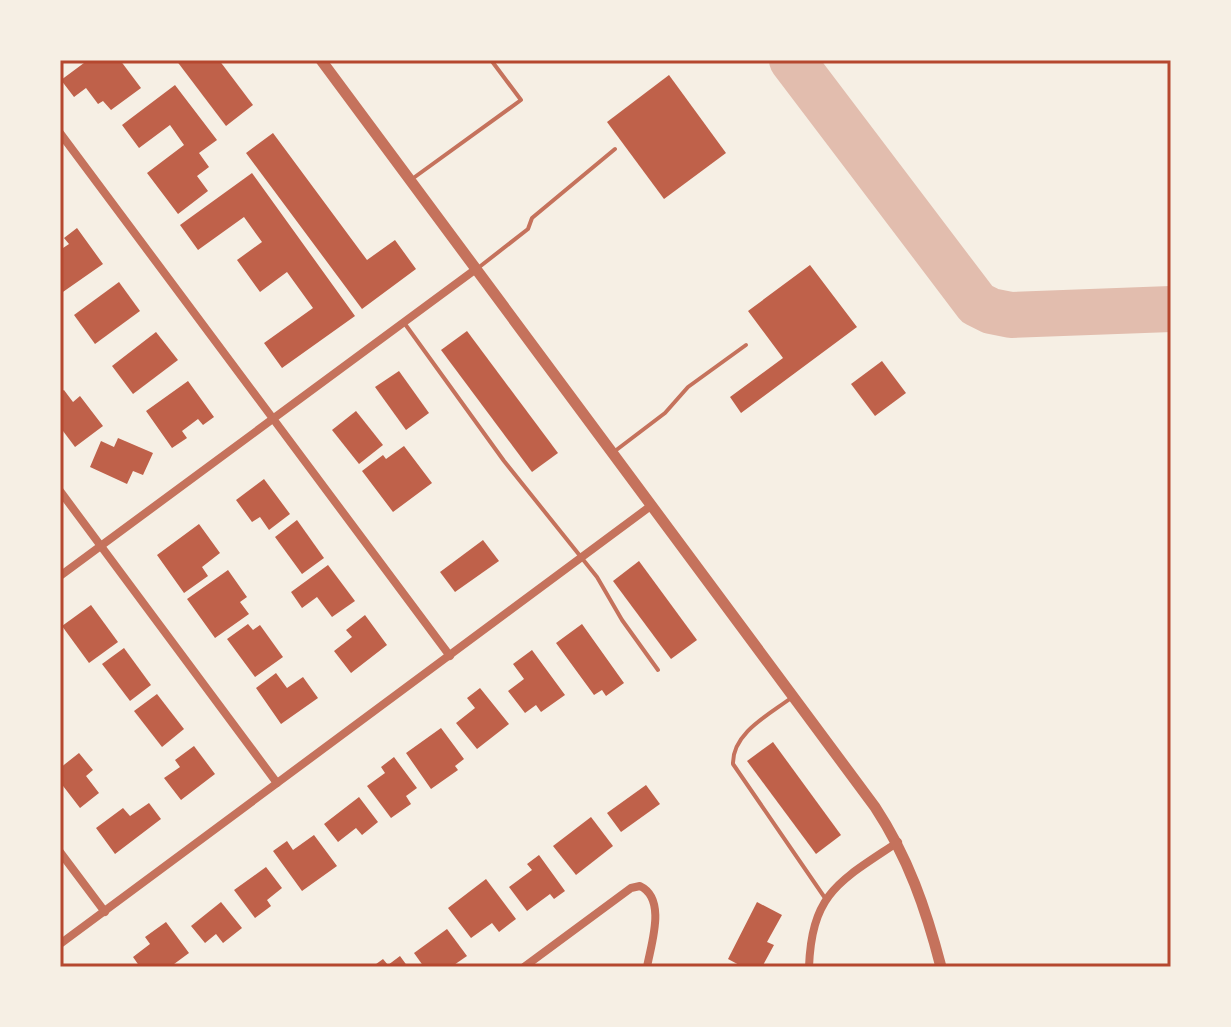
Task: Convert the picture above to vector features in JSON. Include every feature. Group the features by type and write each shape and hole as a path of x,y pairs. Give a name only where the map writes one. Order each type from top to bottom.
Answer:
{"street":[{"path":"321,60 875,807 898,842 921,898 941,967"},
{"path":"60,133 450,656"},
{"path":"60,576 476,269"},
{"path":"60,491 277,783"},
{"path":"60,944 652,505"},
{"path":"809,967 812,927 826,899 838,884 898,842"},
{"path":"60,852 105,912"},
{"path":"524,967 631,888 644,887 653,899 655,912 647,967"}],"lane":[{"path":"410,180 521,100 491,60"},
{"path":"476,269 528,229 532,218 615,149"},
{"path":"404,323 504,461 582,557 658,670"},
{"path":"613,453 665,413 688,387 746,345"},
{"path":"793,696 746,733 735,747 733,764 826,899"}],"building":[{"path":"88,60 120,60 141,88 111,110 103,101 98,104 86,88 74,97 61,80"},
{"path":"176,60 219,60 253,105 226,126"},
{"path":"669,75 726,153 664,199 607,122"},
{"path":"175,85 217,140 199,153 209,167 197,176 208,191 178,214 147,173 184,145 170,125 139,148 122,125"},
{"path":"273,133 367,260 395,240 416,269 362,309 246,153"},
{"path":"252,173 355,316 282,368 264,343 313,308 287,272 260,292 237,260 262,242 244,217 198,250 180,225"},
{"path":"77,228 103,264 60,294 60,250 69,244 64,238"},
{"path":"810,265 857,327 741,413 730,397 783,358 748,311"},
{"path":"119,282 140,311 95,344 74,315"},
{"path":"467,331 558,453 532,472 441,350"},
{"path":"156,332 178,360 133,394 112,366"},
{"path":"882,361 906,393 875,416 851,384"},
{"path":"399,371 429,413 406,430 375,387"},
{"path":"188,381 214,417 203,425 198,419 182,431 187,438 172,448 146,411"},
{"path":"64,390 73,402 80,396 103,426 75,447 60,427 60,392"},
{"path":"356,411 383,445 359,464 332,430"},
{"path":"118,438 153,453 143,475 133,471 127,484 90,467 101,441 114,447"},
{"path":"404,446 432,483 393,512 362,471 383,455 386,459"},
{"path":"264,479 290,514 269,530 260,517 252,522 236,500"},
{"path":"297,520 324,558 302,574 275,537"},
{"path":"199,524 220,553 202,567 208,576 184,593 157,555"},
{"path":"483,540 499,561 455,592 440,572"},
{"path":"639,561 697,640 671,659 613,581"},
{"path":"328,565 355,601 332,617 317,597 302,608 291,592"},
{"path":"228,570 247,597 240,602 249,614 215,638 187,599"},
{"path":"91,605 118,642 89,663 62,626"},
{"path":"365,615 387,645 351,673 334,651 352,637 346,630"},
{"path":"248,624 253,630 260,625 283,657 255,677 227,639"},
{"path":"582,624 624,683 606,696 602,690 594,695 556,643"},
{"path":"124,648 151,685 130,701 102,664"},
{"path":"532,650 565,695 541,712 536,705 525,713 508,691 524,679 513,664"},
{"path":"276,673 287,688 303,677 318,698 281,724 256,688"},
{"path":"480,688 509,724 477,749 456,723 475,708 467,698"},
{"path":"157,694 184,729 162,747 134,711"},
{"path":"441,728 464,759 455,766 458,770 431,789 406,753"},
{"path":"773,742 841,835 816,854 747,761"},
{"path":"194,746 215,774 181,800 164,778 180,767 175,760"},
{"path":"79,753 93,770 86,776 99,793 80,808 60,782 60,768"},
{"path":"394,757 417,788 406,796 411,804 391,818 367,786 385,773 381,767"},
{"path":"646,785 660,804 621,832 607,813"},
{"path":"359,797 378,822 362,835 356,828 338,842 324,824"},
{"path":"149,803 161,819 115,854 96,828 123,808 130,816"},
{"path":"591,817 613,846 576,875 553,846"},
{"path":"314,835 337,866 302,891 273,851 287,841 293,850"},
{"path":"539,855 565,891 554,899 550,894 527,911 509,887 532,870 527,864"},
{"path":"266,867 282,888 267,900 271,906 255,918 234,890"},
{"path":"486,879 516,919 499,932 492,923 471,938 448,908"},
{"path":"221,902 242,928 223,943 216,934 205,943 191,926"},
{"path":"757,902 782,915 767,942 774,945 762,967 743,967 728,959"},
{"path":"166,922 189,953 170,967 140,967 133,957 150,944 145,937"},
{"path":"447,929 467,956 451,967 424,967 414,953"},
{"path":"400,956 408,967 372,967 383,959 388,965"}],"taxiway":[{"path":"792,60 977,304 1011,315 1171,309"}]}
